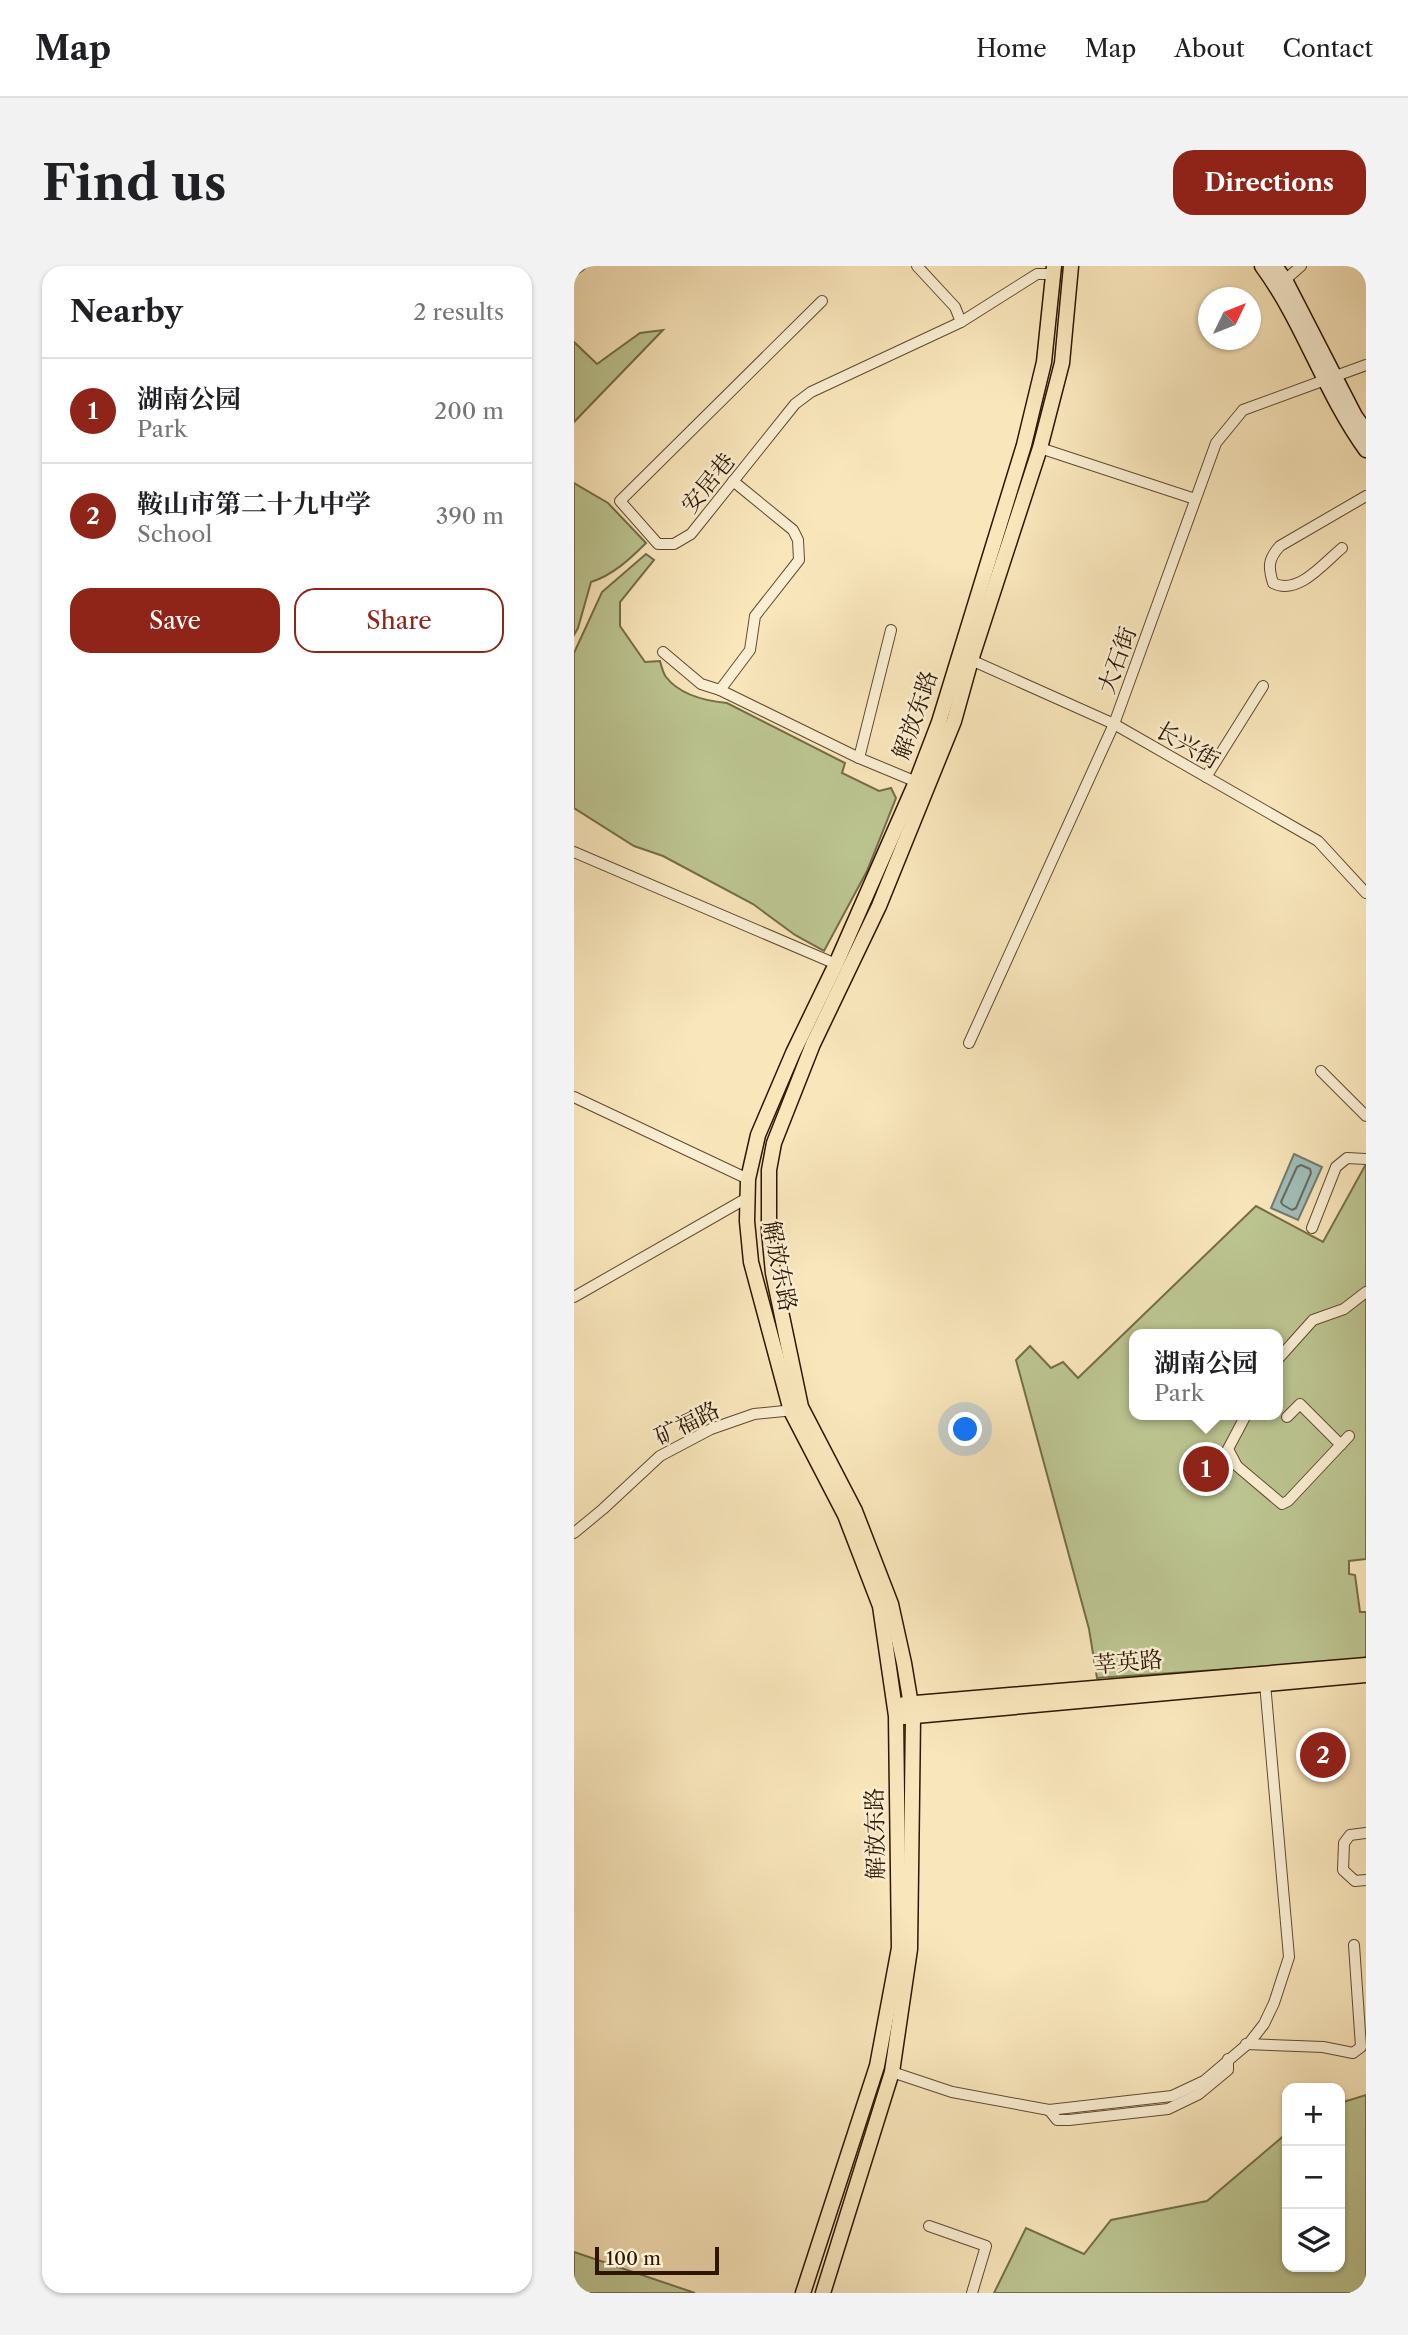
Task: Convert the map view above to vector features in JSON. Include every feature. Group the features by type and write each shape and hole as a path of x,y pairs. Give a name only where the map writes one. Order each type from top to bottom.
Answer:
{"main road":[{"name":"解放东路","path":"803,2293 877,2066 900,1948 895,1710 880,1606 845,1515 796,1409 751,1262 747,1221 748,1179 758,1135 793,1053 954,721 971,660 1040,449 1062,363 1071,266"},
{"path":"1262,266 1281,283"},
{"path":"1275,266 1281,283 1330,378 1366,431"},
{"name":"解放东路","path":"823,2293 892,2072 910,1949 912,1710 891,1604 855,1511 796,1409 773,1273 769,1186 774,1143 813,1044 879,906 922,784 1024,445 1044,362 1053,270"},
{"path":"1330,378 1346,422 1366,450"},
{"name":"莘英路","path":"912,1710 1366,1665"},
{"name":"莘英路","path":"895,1710 1366,1675"}],"street":[{"path":"574,270 580,266"},
{"path":"917,266 955,307 961,321"},
{"path":"1281,283 1301,266"},
{"name":"安居巷","path":"822,300 620,501 658,544 674,544 691,534 795,404 811,392 961,321 1037,274 1053,270"},
{"name":"大石街","path":"969,1043 1114,724 1216,443 1243,410 1366,365"},
{"path":"1040,449 1195,499"},
{"path":"720,690 750,650 755,616 799,560 798,540 793,530 733,481"},
{"path":"1342,548 1297,585 1282,588 1273,583 1269,569 1270,556 1280,547 1366,496"},
{"path":"859,758 891,630"},
{"path":"663,652 701,684 720,690 859,758 922,784"},
{"name":"长兴街","path":"971,660 1114,724 1318,841 1366,893"},
{"path":"1206,777 1263,686"},
{"path":"574,852 836,964"},
{"path":"1321,1071 1366,1116"},
{"path":"574,1097 748,1179"},
{"path":"1312,1228 1336,1167 1347,1158 1366,1159"},
{"path":"574,1297 747,1198"},
{"path":"1283,1353 1313,1320 1344,1309 1366,1292"},
{"path":"1287,1417 1300,1404 1341,1445"},
{"name":"矿福路","path":"574,1532 660,1456 711,1429 754,1414 796,1409"},
{"path":"1243,1420 1228,1448 1231,1459 1282,1504 1288,1501 1349,1436"},
{"path":"892,2072 952,2092 1049,2110 1172,2096 1204,2081 1247,2044 1264,2024 1289,1957 1265,1683"},
{"path":"1366,1833 1350,1835 1344,1843 1343,1870 1355,1881 1366,1880"},
{"path":"1247,2044 1323,2047 1353,2053 1362,2046 1354,1945"},
{"path":"929,2226 986,2246 972,2293"}],"green space":[{"path":"663,330 574,422 574,342 597,364 640,333"},
{"path":"574,483 608,503 646,543 614,571 591,582 574,635"},
{"path":"646,554 654,560 620,602 620,626 645,662 660,661 666,677 686,693 727,703 845,763 842,773 879,791 891,788 896,798 867,871 824,951 795,935 753,904 663,856 634,846 574,808 574,653 602,592"},
{"path":"1366,1164 1366,1559 1349,1561 1349,1574 1355,1575 1360,1612 1366,1612 1366,1660 1097,1678 1089,1629 1016,1360 1030,1346 1051,1368 1063,1362 1078,1378 1256,1206 1323,1242"},
{"path":"1366,2095 1366,2293 994,2293 1026,2228 1084,2254 1111,2220 1207,2201 1282,2137 1282,2272 1345,2272 1345,2101"},
{"path":"574,2252 695,2293 574,2293"}],"water":[{"path":"1294,1154 1322,1167 1298,1220 1271,1208"}],"place":[{"name":"湖南公园","path":"1206,1469"},
{"name":"鞍山市第二十九中学","path":"1323,1755"}]}
